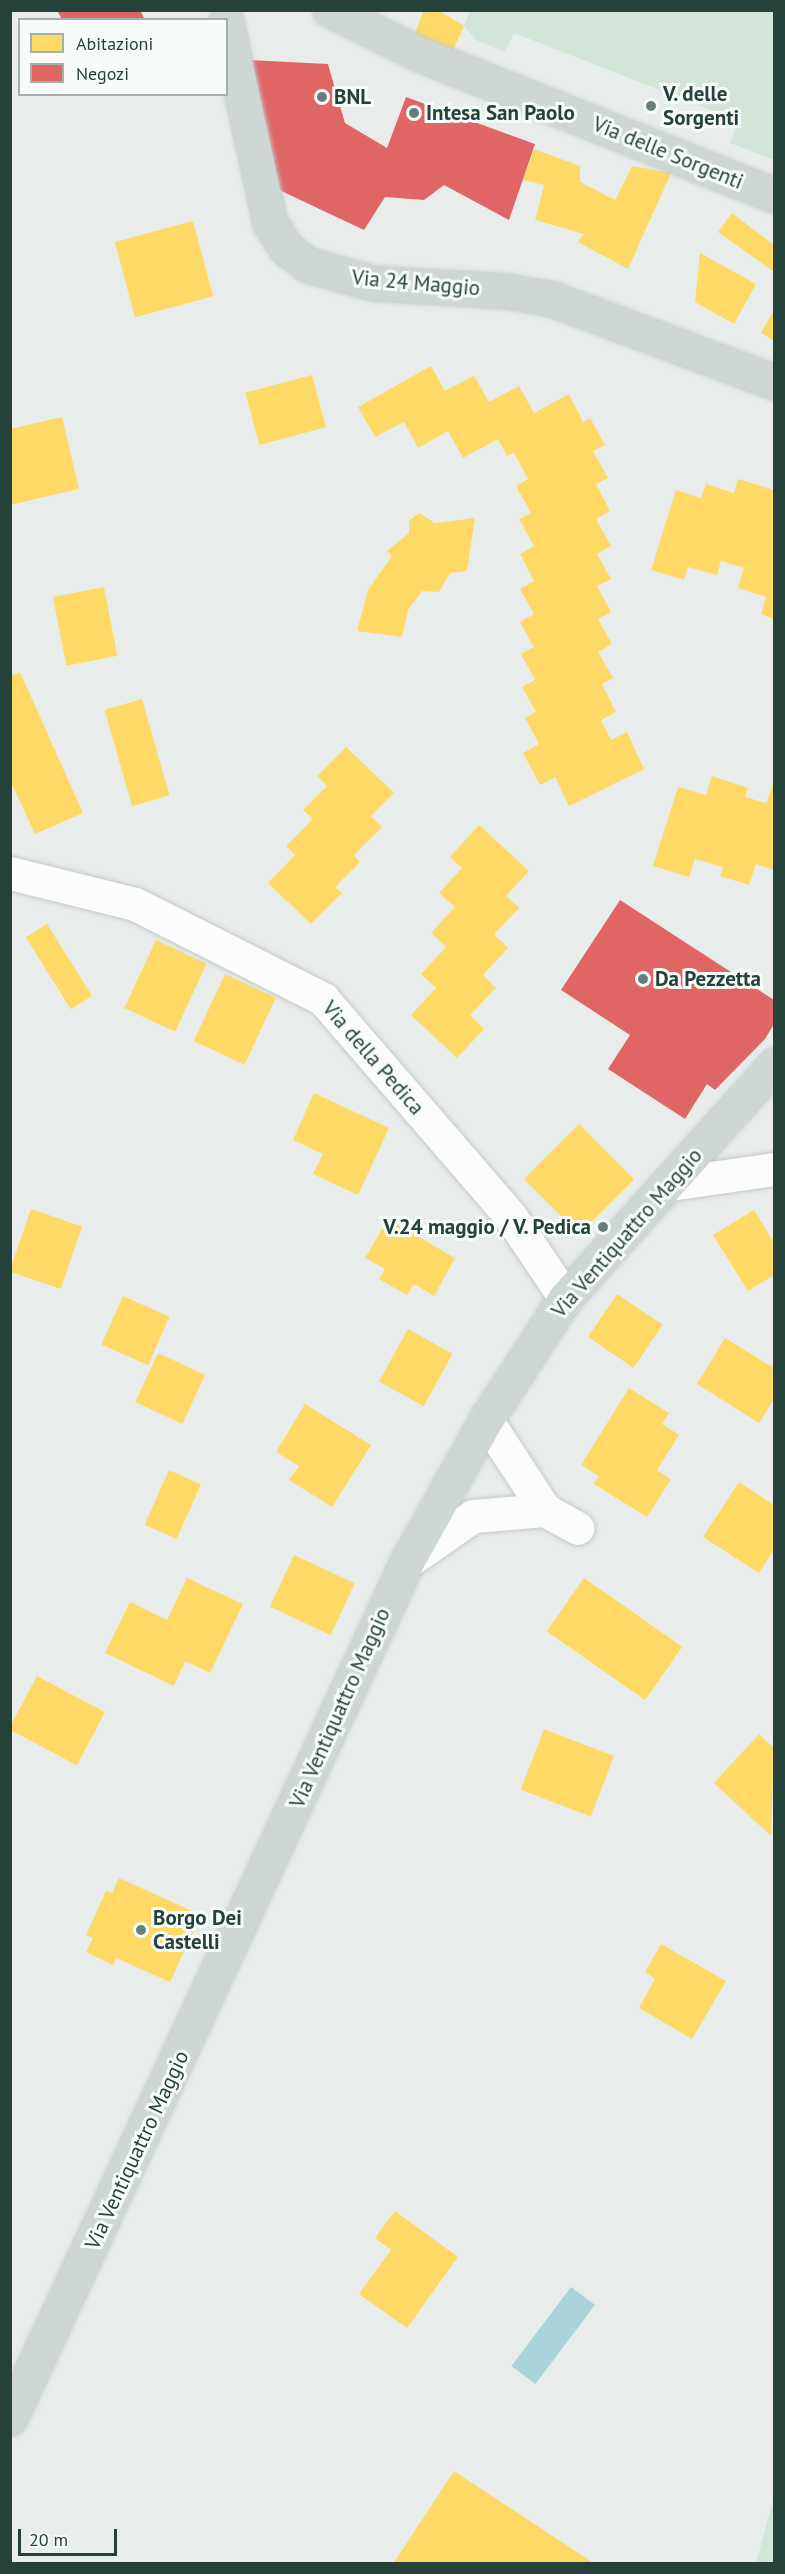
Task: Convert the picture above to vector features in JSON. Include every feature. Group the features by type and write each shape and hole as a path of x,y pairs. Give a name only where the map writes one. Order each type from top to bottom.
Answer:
{"main road":[{"name":"Via delle Sorgenti","path":"330,10 422,55 774,195"},
{"name":"Via 24 Maggio","path":"228,29 270,223 287,249 308,265 373,283 507,291 552,299 774,382"},
{"name":"Via Ventiquattro Maggio","path":"10,2418 407,1562 486,1420 566,1298 774,1065"}],"street":[{"name":"Via della Pedica","path":"10,873 135,904 323,999 510,1216 566,1298"},
{"path":"669,1184 774,1169"},
{"path":"486,1420 545,1510 577,1528"},
{"path":"407,1562 472,1516 545,1510"}],"green space":[{"path":"470,11 774,11 774,160 730,143 739,121 514,33 505,52 476,40 464,26"},
{"path":"774,2497 774,2563 756,2563"}],"water":[{"path":"571,2287 595,2305 535,2384 511,2366"}],"building: Abitazioni":[{"path":"424,10 438,10 464,26 450,57 413,38"},
{"path":"534,149 580,166 580,182 615,200 632,166 671,173 628,269 578,242 584,234 535,220 544,185 523,180"},
{"path":"732,213 774,245 774,272 718,232"},
{"path":"193,221 213,296 135,317 115,242"},
{"path":"700,253 756,284 734,324 695,302"},
{"path":"774,310 774,341 761,333"},
{"path":"431,366 445,391 474,376 489,402 519,386 534,413 569,394 583,422 590,418 605,445 593,451 608,478 596,484 610,511 596,519 611,546 597,554 611,579 597,586 611,612 598,619 612,644 598,652 613,678 602,684 616,712 601,720 611,740 627,732 644,769 569,806 555,777 540,785 523,753 539,744 525,718 536,712 522,687 535,680 521,654 534,647 520,622 534,614 520,589 534,581 520,554 534,546 519,519 531,513 516,486 528,479 514,453 507,456 498,439 463,458 448,431 418,448 404,422 375,437 358,407"},
{"path":"312,375 326,427 259,445 245,393"},
{"path":"62,417 79,489 10,505 10,429"},
{"path":"738,479 774,490 774,619 761,614 766,597 738,588 744,568 721,561 717,575 688,567 684,580 651,570 676,490 701,498 706,484 734,493"},
{"path":"419,513 435,523 475,518 467,571 450,573 439,592 422,591 408,610 402,637 357,631 368,590 392,556 387,551 409,533 409,521"},
{"path":"104,587 117,656 66,666 53,597"},
{"path":"20,672 83,813 35,834 10,780 10,676"},
{"path":"142,699 170,795 132,806 105,710"},
{"path":"346,747 394,793 371,816 382,827 354,855 360,862 335,887 342,893 311,924 268,883 295,855 286,846 313,819 303,810 327,786 317,776"},
{"path":"712,776 748,788 745,797 766,803 774,782 774,870 756,864 749,885 720,876 723,867 695,859 689,877 653,866 678,787 706,795"},
{"path":"479,825 529,871 506,896 519,908 494,934 508,948 483,975 496,988 470,1015 484,1029 457,1058 411,1015 436,988 421,974 446,947 431,933 455,907 439,893 462,868 450,857"},
{"path":"47,924 92,996 71,1009 26,937"},
{"path":"156,940 207,964 175,1032 124,1008"},
{"path":"225,974 276,998 244,1065 194,1041"},
{"path":"314,1093 389,1128 358,1195 313,1174 323,1154 293,1140"},
{"path":"579,1124 634,1179 579,1234 524,1179"},
{"path":"31,1209 82,1227 61,1289 10,1272"},
{"path":"754,1210 774,1243 774,1275 748,1291 713,1235"},
{"path":"388,1219 455,1258 434,1296 414,1284 407,1295 379,1279 385,1269 365,1258"},
{"path":"617,1294 663,1325 634,1368 588,1337"},
{"path":"123,1296 170,1317 148,1365 101,1344"},
{"path":"408,1329 453,1354 424,1406 379,1381"},
{"path":"725,1338 774,1368 774,1399 759,1423 697,1384"},
{"path":"158,1353 205,1375 182,1424 135,1402"},
{"path":"629,1388 669,1413 662,1424 679,1435 657,1470 671,1479 647,1517 594,1484 599,1476 581,1465"},
{"path":"305,1404 371,1445 332,1507 289,1480 299,1466 276,1452"},
{"path":"169,1470 201,1484 177,1539 145,1525"},
{"path":"739,1482 774,1505 774,1549 759,1573 703,1537"},
{"path":"294,1555 355,1583 331,1635 270,1607"},
{"path":"187,1578 243,1604 210,1673 185,1661 174,1686 105,1653 130,1602 167,1620"},
{"path":"584,1578 682,1647 645,1700 547,1631"},
{"path":"37,1676 105,1712 77,1765 10,1730"},
{"path":"544,1729 614,1756 591,1817 521,1790"},
{"path":"759,1734 774,1748 771,1836 714,1783"},
{"path":"119,1878 201,1915 170,1982 116,1958 113,1965 86,1952 93,1938 86,1935 106,1891 112,1893"},
{"path":"661,1944 726,1981 692,2039 639,2008 655,1979 645,1972"},
{"path":"395,2211 458,2257 407,2328 359,2294 391,2250 375,2238"},
{"path":"454,2471 595,2564 393,2564"}],"building: Negozi":[{"path":"57,10 140,10 144,18 61,18"},
{"path":"248,60 328,64 345,123 387,148 406,97 535,144 509,220 444,185 424,200 385,197 364,230 277,189"},
{"path":"620,900 774,1000 774,1024 765,1039 715,1090 707,1084 685,1119 608,1069 630,1035 561,990"}],"place":[{"name":"BNL","path":"322,97"},
{"name":"V. delle Sorgenti","path":"651,106"},
{"name":"Intesa San Paolo","path":"414,113"},
{"name":"Da Pezzetta","path":"643,979"},
{"name":"V.24 maggio / V. Pedica","path":"603,1227"},
{"name":"Borgo Dei Castelli","path":"141,1930"}]}
